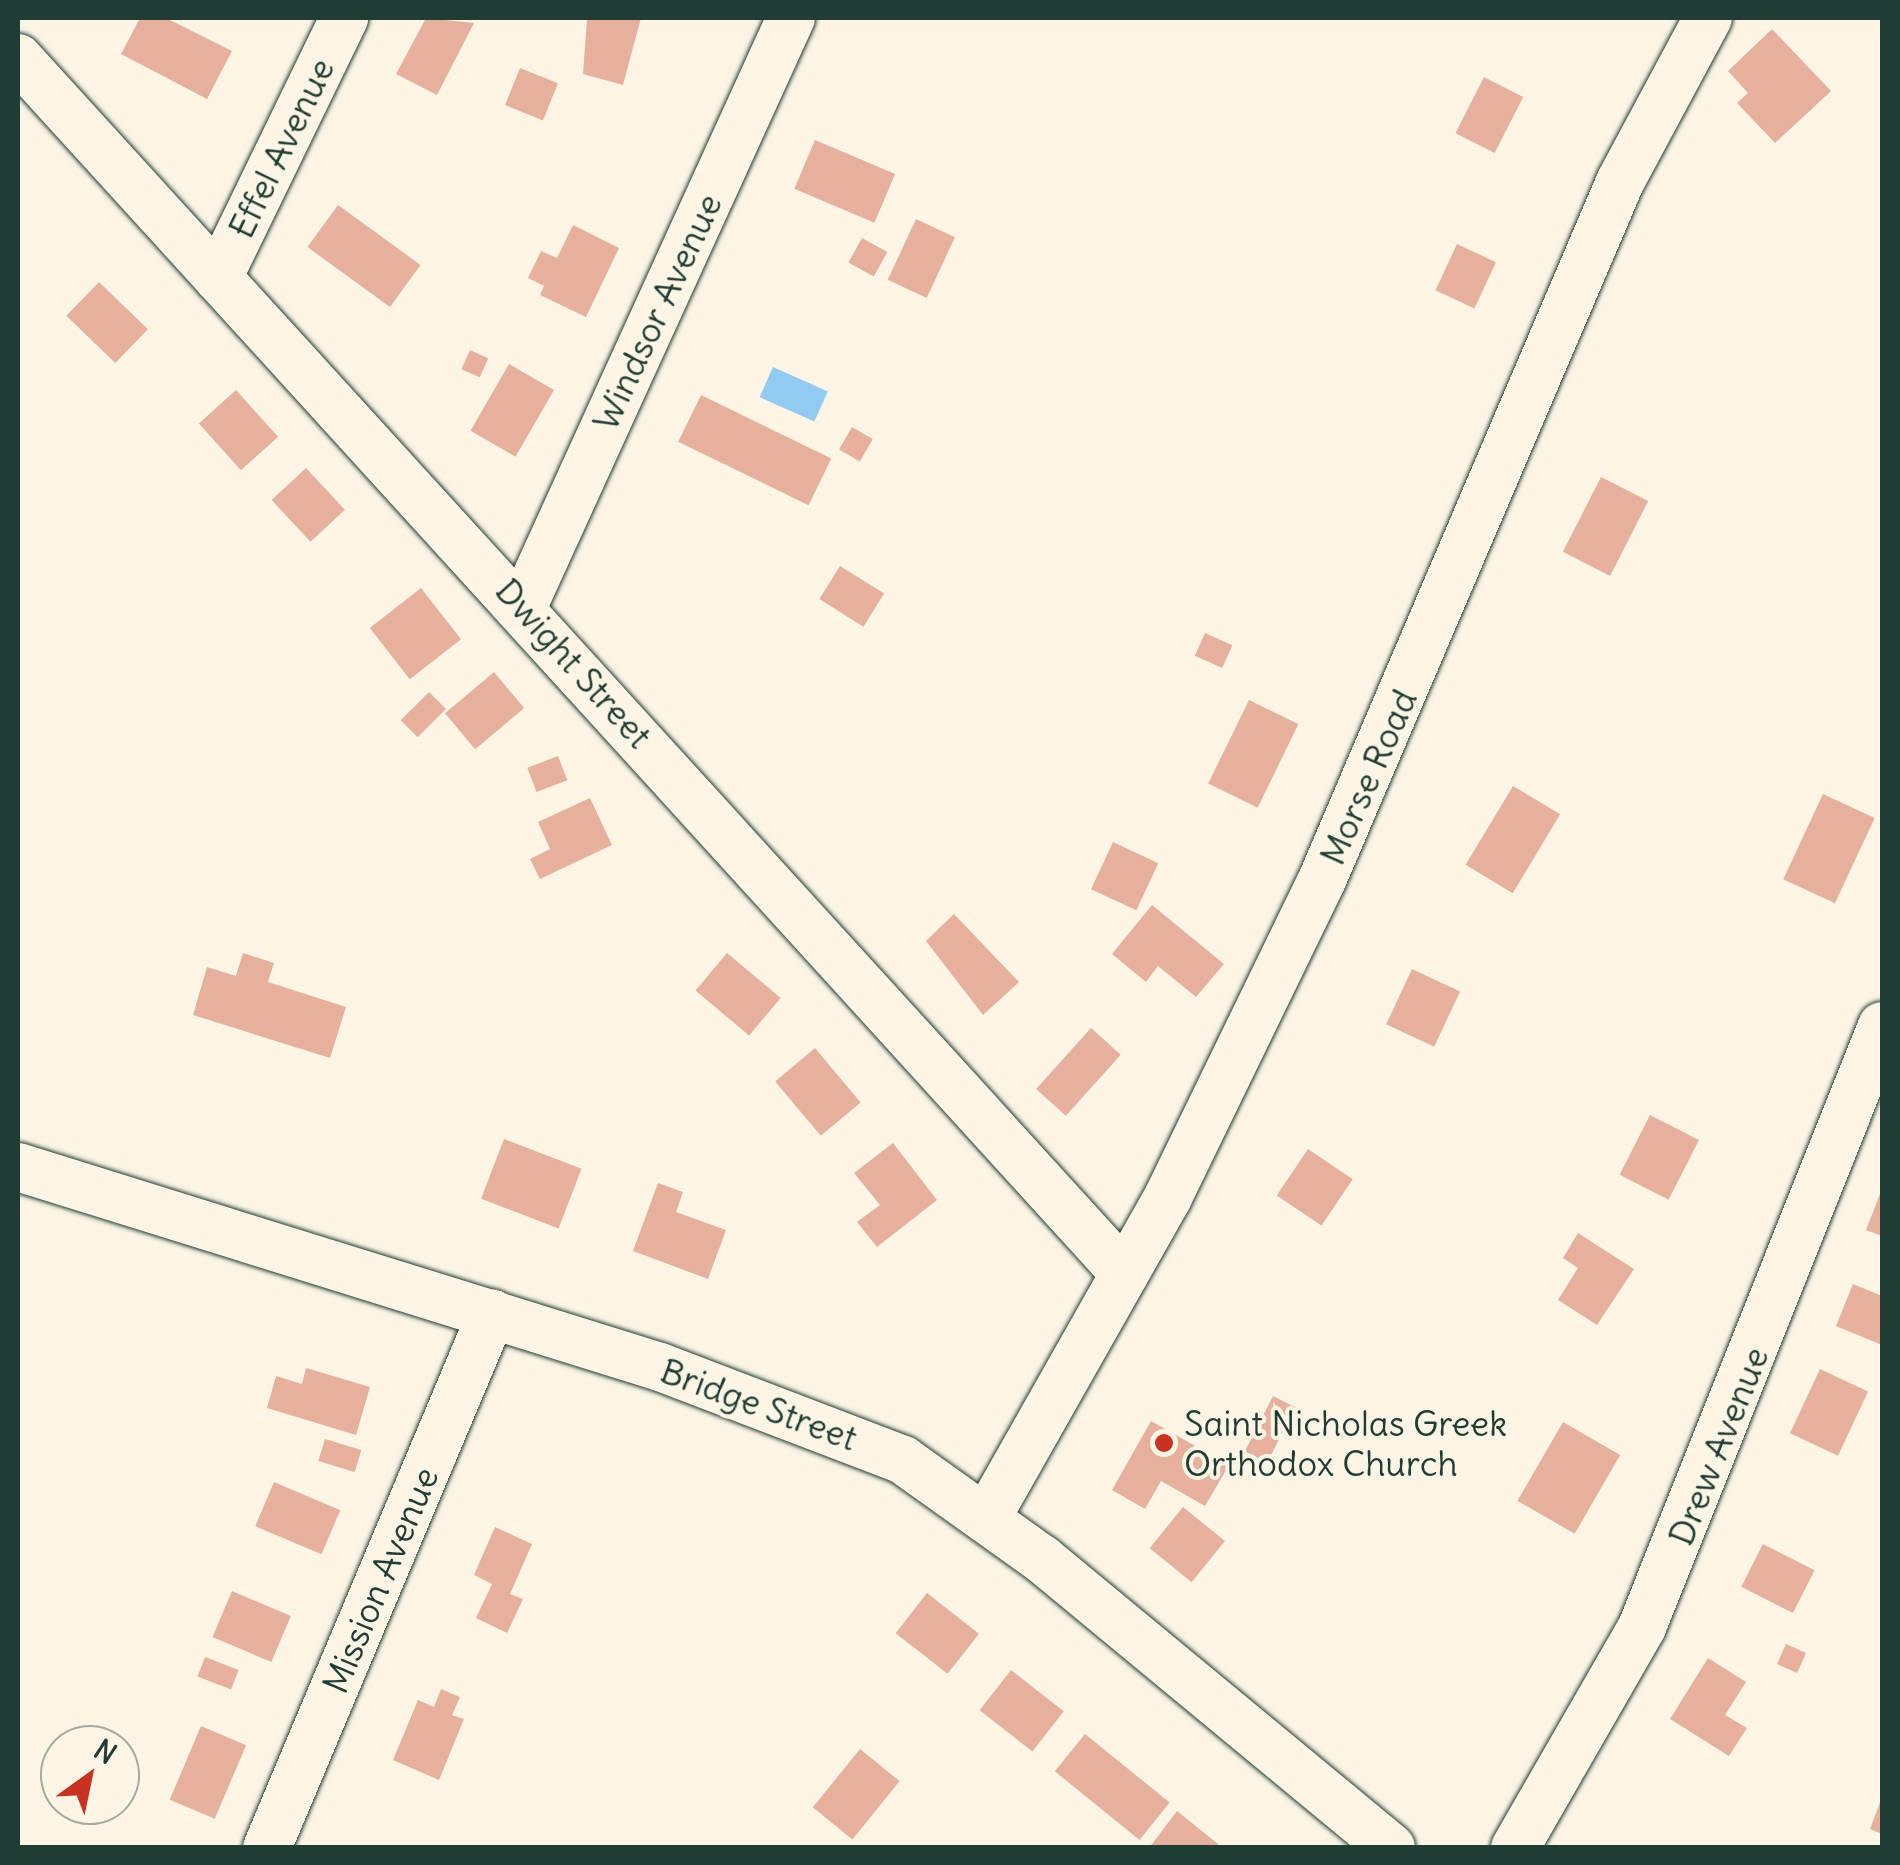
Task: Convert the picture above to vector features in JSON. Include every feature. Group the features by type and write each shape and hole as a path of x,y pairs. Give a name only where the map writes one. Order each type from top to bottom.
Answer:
{"street":[{"name":"Effel Avenue","path":"218,278 344,18"},
{"name":"Windsor Avenue","path":"522,606 791,18"},
{"name":"Morse Road","path":"987,1516 1125,1274 1322,880 1620,182 1708,18"},
{"name":"Dwight Street","path":"18,58 522,606 1125,1274"},
{"name":"Drew Avenue","path":"1515,1848 1642,1627 1882,1026"},
{"name":"Bridge Street","path":"18,1167 492,1313 816,1421 903,1460 987,1516 1391,1848"},
{"name":"Mission Avenue","path":"267,1848 492,1313"}],"water":[{"path":"773,367 828,391 814,422 760,397"}],"building":[{"path":"140,18 166,18 232,51 207,99 121,54"},
{"path":"426,18 474,23 437,95 396,74"},
{"path":"641,18 623,85 583,74 587,19"},
{"path":"1772,29 1831,91 1775,143 1737,103 1748,93 1728,71"},
{"path":"520,68 558,83 543,120 505,105"},
{"path":"1484,77 1523,97 1495,153 1455,133"},
{"path":"815,140 895,174 874,223 794,189"},
{"path":"338,205 421,265 390,307 307,247"},
{"path":"916,219 955,237 927,298 888,280"},
{"path":"573,225 619,248 586,317 540,295 544,286 528,278 541,251 557,258"},
{"path":"862,238 887,252 874,277 848,262"},
{"path":"1457,244 1496,262 1474,308 1435,290"},
{"path":"99,282 148,329 115,363 66,316"},
{"path":"470,350 488,358 480,377 461,369"},
{"path":"509,364 554,390 516,457 470,431"},
{"path":"236,390 278,437 241,470 199,423"},
{"path":"701,395 831,459 809,505 678,442"},
{"path":"852,427 873,439 860,462 839,450"},
{"path":"306,468 345,510 311,542 272,500"},
{"path":"1601,477 1648,501 1610,576 1563,552"},
{"path":"840,566 884,594 863,627 819,599"},
{"path":"421,588 461,639 410,679 370,628"},
{"path":"1205,633 1232,645 1222,668 1195,656"},
{"path":"494,672 524,708 475,749 445,713"},
{"path":"429,692 446,709 418,737 401,720"},
{"path":"1249,700 1298,724 1258,808 1208,784"},
{"path":"558,756 567,780 537,792 527,768"},
{"path":"1513,786 1560,814 1513,893 1466,865"},
{"path":"1823,794 1875,818 1835,903 1783,879"},
{"path":"590,798 612,845 540,879 530,859 550,849 538,822"},
{"path":"1113,842 1158,863 1136,910 1091,889"},
{"path":"1152,905 1224,964 1196,997 1158,966 1146,982 1112,954"},
{"path":"954,914 1019,982 983,1015 926,941"},
{"path":"243,953 274,963 268,982 346,1007 330,1058 193,1015 207,967 236,976"},
{"path":"727,953 781,998 749,1036 696,991"},
{"path":"1412,969 1460,991 1434,1047 1386,1024"},
{"path":"1091,1028 1121,1055 1066,1116 1036,1089"},
{"path":"815,1048 861,1102 821,1136 775,1081"},
{"path":"1650,1115 1699,1140 1669,1200 1620,1175"},
{"path":"504,1139 581,1169 559,1228 481,1199"},
{"path":"893,1143 937,1200 877,1247 857,1222 880,1205 854,1173"},
{"path":"1308,1149 1353,1179 1321,1226 1277,1195"},
{"path":"658,1183 683,1192 676,1212 726,1230 708,1279 633,1251"},
{"path":"1882,1189 1882,1236 1866,1230"},
{"path":"1578,1233 1634,1269 1597,1325 1558,1300 1578,1268 1563,1258"},
{"path":"1853,1284 1882,1296 1882,1345 1836,1326"},
{"path":"306,1368 370,1387 356,1435 267,1408 276,1376 302,1384"},
{"path":"1820,1369 1868,1391 1838,1456 1790,1433"},
{"path":"1273,1396 1295,1407 1267,1463 1245,1451"},
{"name":"Saint Nicholas Greek Orthodox Church","path":"1151,1421 1229,1465 1205,1506 1161,1481 1145,1509 1112,1490"},
{"path":"1563,1422 1620,1455 1575,1534 1518,1501"},
{"path":"325,1439 361,1450 355,1472 318,1461"},
{"path":"274,1482 340,1510 322,1554 255,1526"},
{"path":"1183,1507 1225,1541 1192,1582 1150,1548"},
{"path":"495,1527 532,1544 510,1594 523,1599 507,1633 476,1618 492,1584 474,1575"},
{"path":"1763,1544 1815,1570 1793,1613 1741,1587"},
{"path":"232,1591 291,1616 271,1662 212,1637"},
{"path":"927,1593 979,1634 948,1674 896,1633"},
{"path":"1786,1644 1806,1653 1797,1673 1777,1664"},
{"path":"205,1657 239,1670 231,1690 197,1677"},
{"path":"1708,1658 1746,1682 1725,1715 1747,1728 1729,1756 1670,1719"},
{"path":"1011,1670 1064,1711 1032,1751 980,1710"},
{"path":"441,1689 460,1697 452,1715 464,1719 439,1780 393,1760 418,1700 434,1707"},
{"path":"201,1726 246,1745 215,1819 170,1800"},
{"path":"1085,1734 1170,1803 1140,1840 1055,1771"},
{"path":"860,1749 900,1781 852,1839 813,1807"},
{"path":"1882,1797 1882,1834 1870,1829"},
{"path":"1177,1811 1223,1848 1149,1848"}],"place":[{"name":"Saint Nicholas Greek Orthodox Church","path":"1164,1443"}]}
